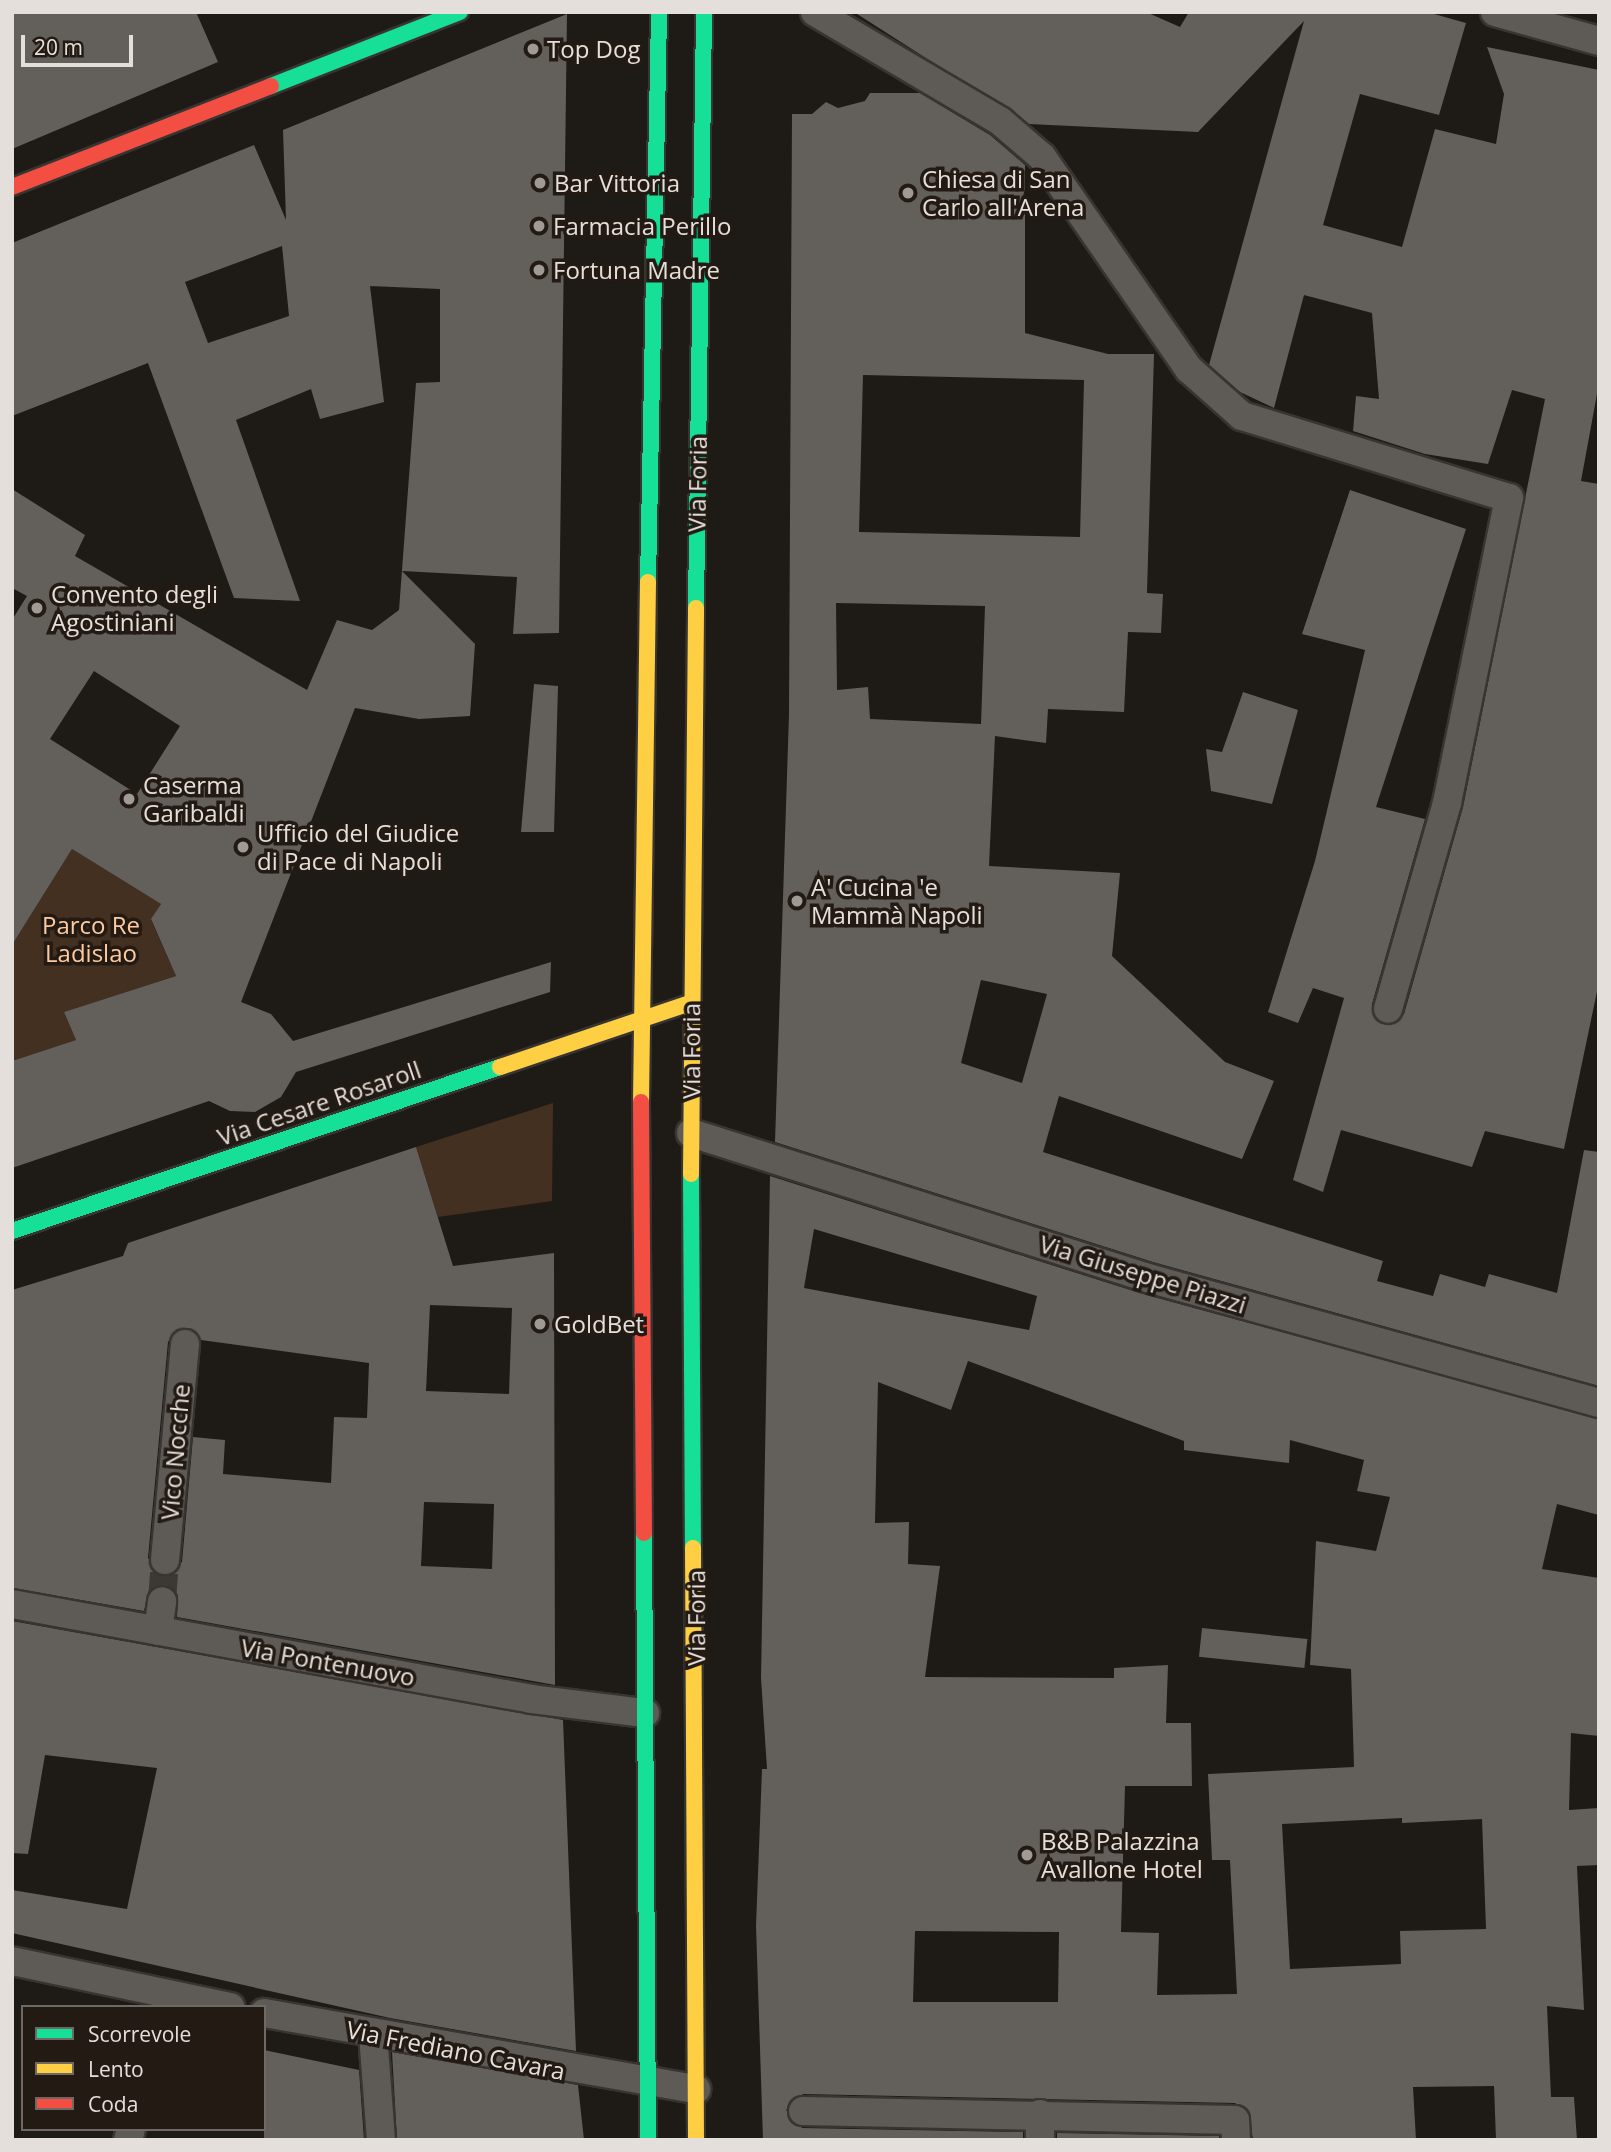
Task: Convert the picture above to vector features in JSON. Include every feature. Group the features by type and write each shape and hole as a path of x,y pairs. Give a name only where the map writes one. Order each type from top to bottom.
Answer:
{"main road":[{"path":"12,187 460,12"},
{"name":"Via Foria","path":"648,2140 640,1018 659,12"},
{"name":"Via Foria","path":"696,2140 690,1003 704,12"},
{"name":"Via Cesare Rosaroll","path":"12,1231 690,1003"}],"street":[{"path":"815,12 1000,121 1042,157 1189,369 1242,416 1509,498 1447,803 1388,1009"},
{"path":"1495,12 1599,41"},
{"name":"Via Giuseppe Piazzi","path":"691,1133 1149,1278 1599,1404"},
{"name":"Vico Nocche","path":"165,1560 185,1345"},
{"path":"158,1631 162,1601"},
{"name":"Via Pontenuovo","path":"12,1604 645,1713"},
{"path":"12,1961 158,2000 209,2005"},
{"name":"Via Frediano Cavara","path":"266,2013 648,2085"},
{"path":"373,2034 381,2140"},
{"path":"648,2085 696,2089"},
{"path":"803,2111 1040,2127 1235,2120 1236,2140"}],"green space":[{"name":"Parco Re Ladislao","path":"72,849 161,904 151,920 176,976 64,1012 76,1040 12,1061 12,945"},
{"path":"553,1103 552,1201 438,1217 416,1147"}],"building":[{"path":"12,12 196,12 218,62 12,149"},
{"path":"854,12 1146,12 1180,27 1189,12 1427,12 1466,23 1439,115 1360,94 1323,225 1402,247 1435,129 1496,144 1504,94 1487,47 1599,70 1599,383 1581,481 1599,484 1599,982 1564,1149 1485,1131 1472,1167 1341,1130 1323,1192 1293,1180 1344,998 1313,988 1298,1023 1268,1012 1315,861 1365,650 1302,634 1350,490 1466,529 1376,807 1425,819 1372,1004 1376,1020 1391,1025 1404,1014 1463,807 1545,399 1512,390 1488,464 1425,454 1353,431 1356,396 1379,399 1372,313 1304,295 1274,408 1240,392 1209,365 1304,21 1198,132 1029,124"},
{"path":"567,14 559,633 513,634 517,577 402,571 475,644 470,716 419,719 355,708 241,1002 271,1014 293,1041 551,962 550,992 296,1072 281,1097 255,1112 230,1111 209,1101 12,1168 12,1061 76,1040 64,1012 176,976 151,919 161,904 72,849 12,945 12,620 27,596 12,588 12,489 85,535 75,556 307,690 337,620 372,630 399,610 416,383 440,382 440,289 370,286 384,402 320,419 311,389 236,420 300,601 234,598 148,363 12,416 12,243 254,145 286,220 283,130","holes":["282,246 289,316 208,343 185,282","94,671 180,726 137,794 50,739"]},
{"path":"870,93 920,93 990,135 1025,165 1025,333 1108,354 1154,354 1147,593 1163,594 1161,633 1128,632 1124,712 1048,709 1046,743 995,736 989,866 1120,873 1112,956 1225,1062 1274,1081 1242,1159 1059,1096 1043,1152 1383,1261 1377,1281 1433,1296 1440,1274 1485,1287 1489,1274 1557,1293 1584,1150 1599,1152 1599,1386 1153,1262 775,1142 789,714 792,114 812,114 826,102 838,108 865,101","holes":["863,375 1084,380 1080,537 859,532","836,603 985,606 981,724 870,719 868,687 837,690","981,980 1047,994 1022,1083 961,1063"]},
{"path":"534,684 558,686 554,832 521,832"},
{"path":"1243,692 1298,710 1272,804 1211,791 1206,749 1222,752"},
{"path":"416,1147 453,1266 554,1253 555,1685 177,1617 178,1595 165,1585 149,1590 144,1611 12,1588 12,1290 123,1256 128,1243","holes":["430,1305 512,1308 509,1394 426,1391","177,1329 194,1330 201,1340 369,1363 367,1418 334,1417 331,1483 223,1474 225,1440 193,1437 182,1562 164,1577 148,1558 168,1342","424,1502 494,1504 492,1569 421,1566"]},
{"path":"770,1176 1143,1294 1599,1419 1599,1515 1557,1504 1542,1569 1599,1578 1599,1736 1571,1733 1569,1810 1599,1808 1599,1865 1577,1866 1584,2010 1547,2006 1551,2097 1574,2097 1577,2140 1496,2140 1494,2086 1413,2087 1416,2140 1253,2140 1249,2112 1235,2103 803,2094 786,2110 802,2128 1023,2132 1023,2140 763,2140 756,1926 762,1769 767,1769 761,1678","holes":["814,1229 1037,1296 1029,1330 804,1288","968,1361 1184,1441 1184,1450 1289,1463 1290,1440 1364,1460 1357,1491 1390,1497 1376,1551 1316,1541 1310,1665 1351,1669 1354,1767 1208,1774 1212,1860 1230,1860 1237,1994 1157,1995 1159,1933 1121,1932 1125,1786 1192,1786 1191,1723 1166,1723 1168,1665 1114,1668 1114,1678 925,1677 940,1566 908,1564 909,1522 875,1523 878,1382 951,1410","1402,1818 1402,1823 1482,1819 1486,1929 1400,1931 1401,1964 1290,1969 1282,1824","915,1931 1059,1932 1058,2002 913,2002"]},
{"path":"12,1621 563,1720 576,2051 390,2018 12,1933 12,1890 127,1909 157,1768 45,1755 28,1854 12,1853"},
{"path":"1202,1628 1307,1639 1304,1668 1199,1657"},
{"path":"266,2050 359,2070 364,2140 264,2140"},
{"path":"392,2052 578,2085 584,2140 397,2140"},
{"path":"1057,2133 1219,2136 1219,2140 1057,2140"}],"tunnel":[{"path":"162,1601 165,1560"}],"traffic: fast":[{"path":"271,86 460,12"},
{"path":"648,582 659,12"},
{"path":"696,608 704,12"},
{"path":"12,1231 500,1067"},
{"path":"691,1174 693,1548"},
{"path":"644,1533 648,2140"}],"traffic: slow":[{"path":"641,1102 648,582"},
{"path":"691,1174 696,608"},
{"path":"500,1067 690,1003"},
{"path":"693,1548 696,2140"}],"traffic: jam":[{"path":"12,187 271,86"},
{"path":"641,1102 644,1533"}],"place":[{"name":"Top Dog","path":"533,49"},
{"name":"Bar Vittoria","path":"540,183"},
{"name":"Chiesa di San Carlo all'Arena","path":"908,193"},
{"name":"Farmacia Perillo","path":"539,226"},
{"name":"Fortuna Madre","path":"539,270"},
{"name":"Convento degli Agostiniani","path":"37,608"},
{"name":"Caserma Garibaldi","path":"129,799"},
{"name":"Ufficio del Giudice di Pace di Napoli","path":"243,847"},
{"name":"A' Cucina 'e Mammà Napoli","path":"797,901"},
{"name":"GoldBet","path":"540,1324"},
{"name":"B&B Palazzina Avallone Hotel","path":"1027,1855"}]}
